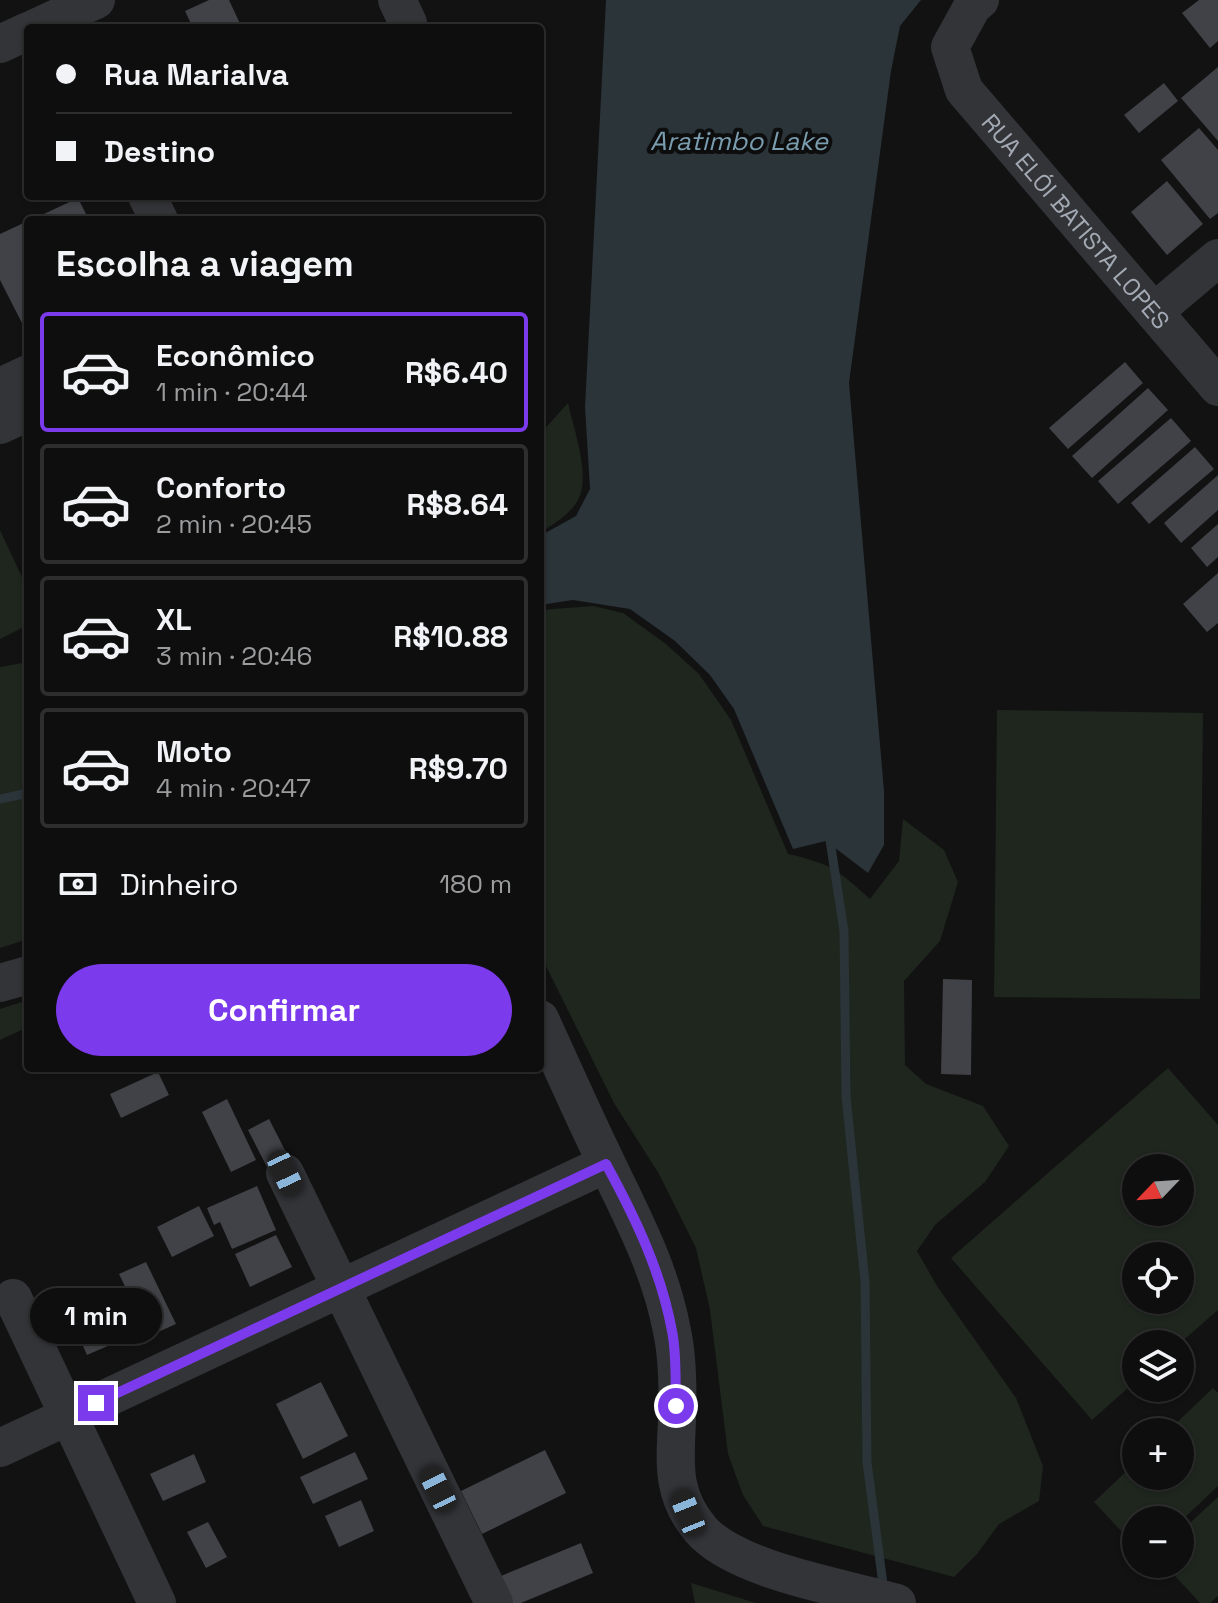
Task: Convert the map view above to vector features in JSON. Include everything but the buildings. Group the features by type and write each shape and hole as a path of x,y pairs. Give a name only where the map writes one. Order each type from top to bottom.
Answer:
{"street":[{"path":"49,21 96,0"},
{"name":"RUA ELÓI BATISTA LOPES","path":"980,0 972,7 950,47 964,90 1218,387"},
{"path":"0,44 24,33"},
{"path":"1154,312 1218,258"},
{"path":"0,387 24,376"},
{"path":"0,425 24,414"},
{"path":"0,983 24,976"},
{"path":"544,1028 655,1266 673,1332 677,1422 675,1471 688,1513 721,1549 753,1564 897,1603"},
{"path":"0,1448 606,1164"},
{"path":"285,1173 494,1603"},
{"path":"13,1298 157,1603"}],"shaded area":[{"path":"568,403 583,479 582,490 571,510 544,530 544,430"},
{"path":"0,530 24,581 24,627 0,639"},
{"path":"593,606 623,613 666,644 699,674 731,720 788,854 834,869 870,899 899,861 903,819 944,850 958,882 940,941 904,981 905,1065 926,1084 983,1106 1009,1146 985,1182 935,1225 917,1251 937,1286 1016,1398 1043,1466 1039,1501 999,1524 977,1554 954,1577 763,1526 743,1495 728,1454 710,1310 696,1248 659,1174 614,1103 544,962 544,610"},
{"path":"24,663 24,940 0,948 0,667"},
{"path":"997,710 1203,713 1200,999 994,997"},
{"path":"24,1001 24,1029 0,1040 0,1009"},
{"path":"1168,1068 1218,1125 1218,1310 1194,1331 1122,1330 1122,1393 1092,1420 951,1258"},
{"path":"1213,1388 1218,1393 1218,1486 1194,1509 1194,1506 1122,1506 1122,1532 1094,1502 1122,1475 1122,1490 1194,1490 1194,1418 1182,1418"},
{"path":"1218,1497 1218,1596 1210,1603 1200,1603 1177,1578 1194,1578 1194,1519"},
{"path":"691,1583 756,1603 695,1603"}],"water":[{"name":"Aratimbo Lake","path":"606,0 921,0 900,26 891,71 849,383 884,791 884,845 868,873 826,841 793,849 734,709 710,675 675,641 630,609 573,600 544,604 544,534 576,516 590,489 585,407"}],"waterway":[{"path":"0,799 24,794"},
{"path":"829,834 844,931 846,1096 865,1282 867,1462 884,1592"}],"route":[{"path":"96,1403 606,1164 633,1214 655,1266 673,1332 676,1406"}]}
